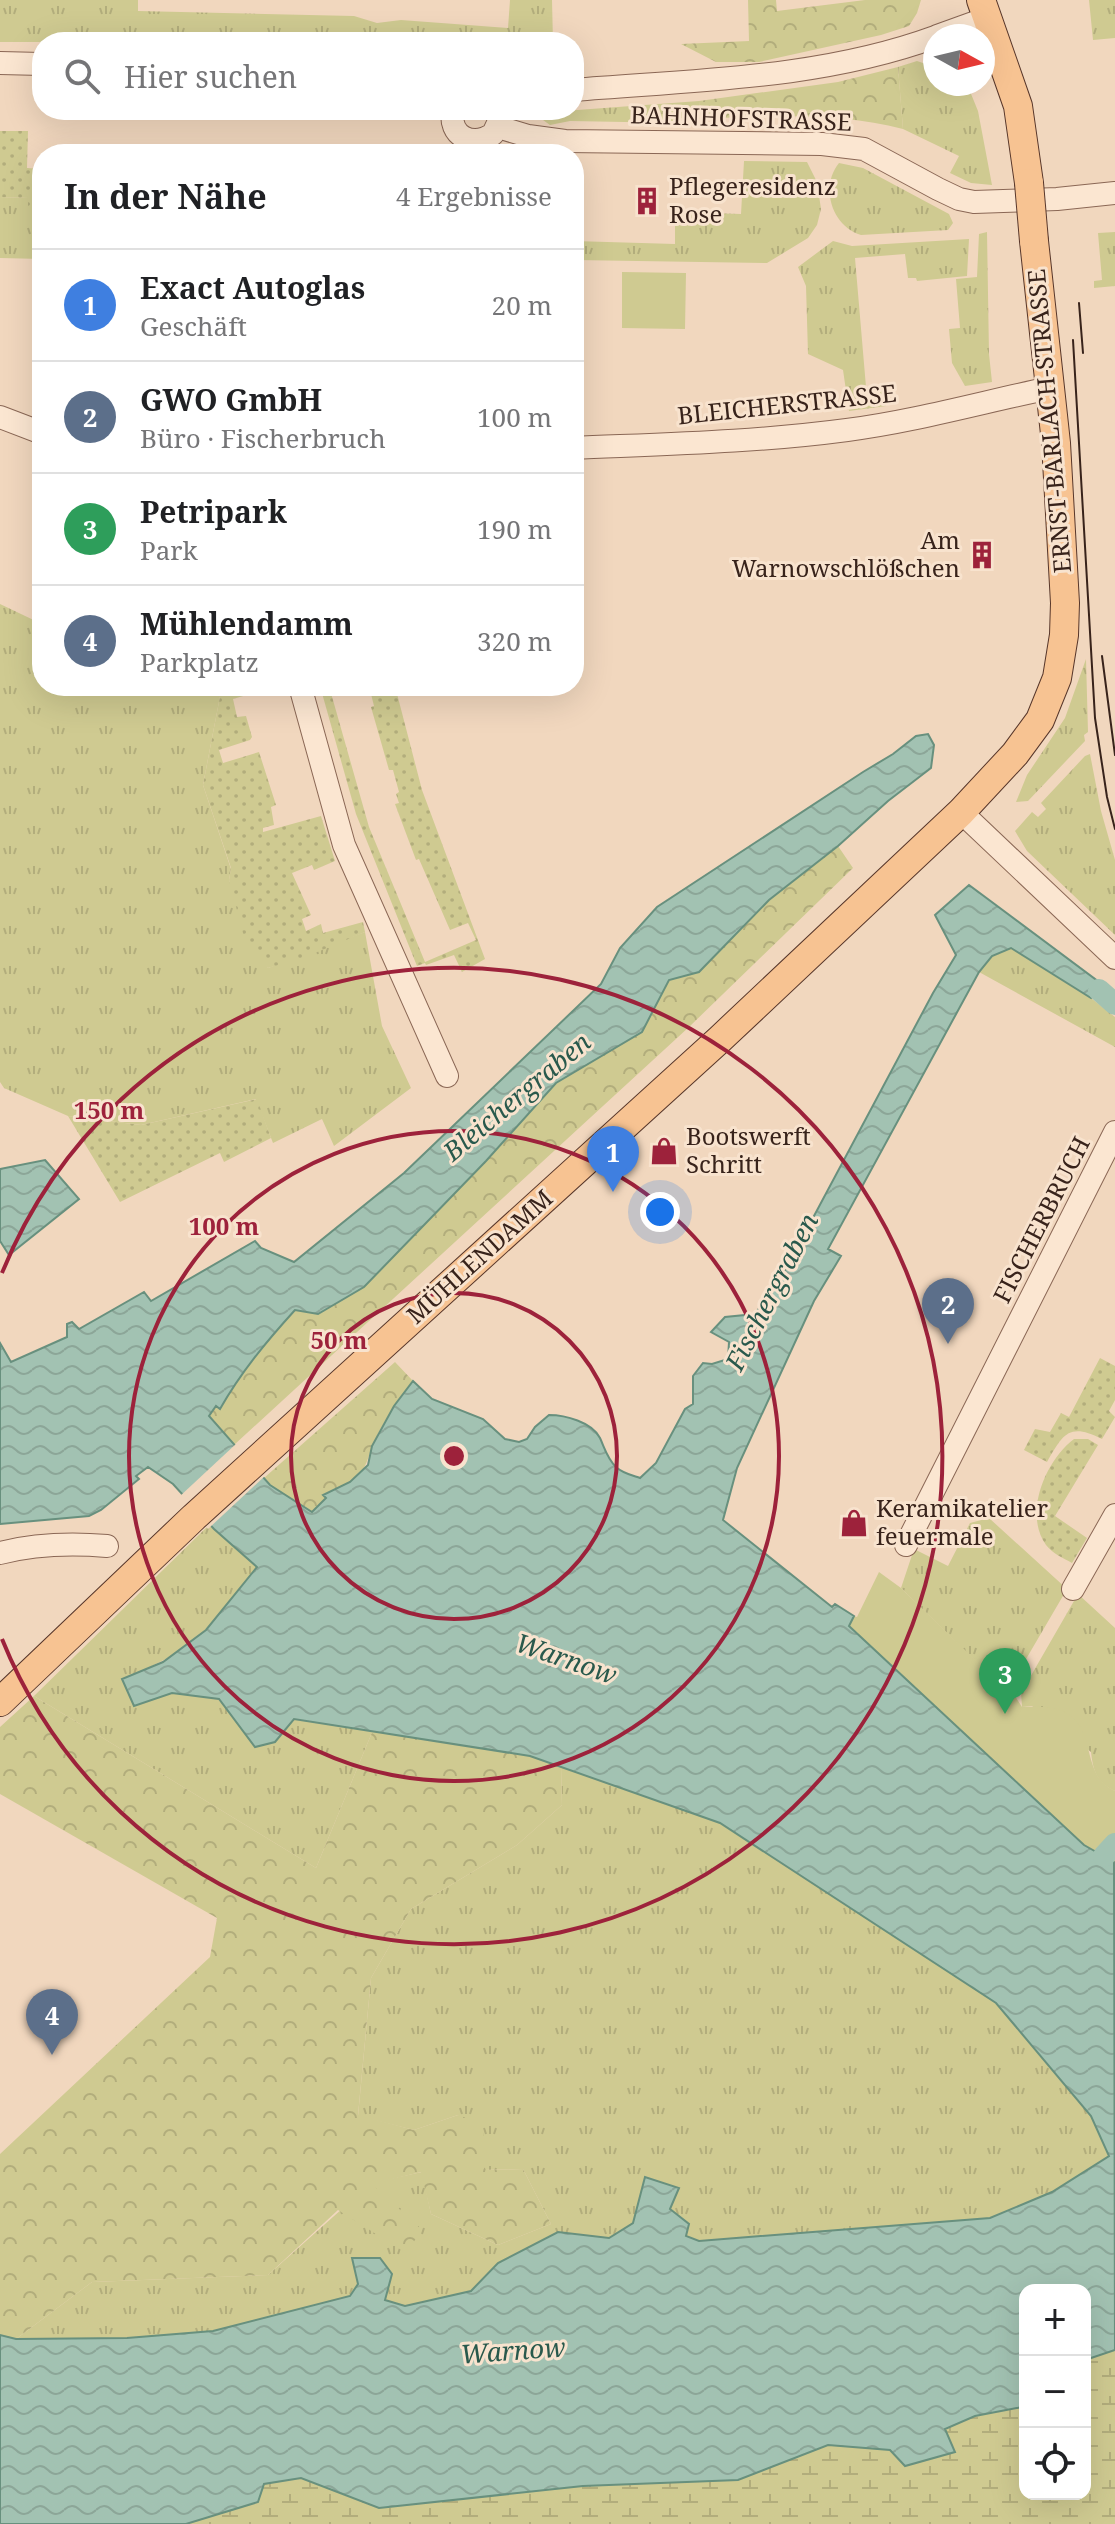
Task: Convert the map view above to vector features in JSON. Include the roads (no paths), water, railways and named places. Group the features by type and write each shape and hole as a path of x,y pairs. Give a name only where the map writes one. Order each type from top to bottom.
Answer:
{"main road":[{"name":"ERNST-BARLACH-STRASSE","path":"961,812 1006,766 1040,720 1057,678 1065,603 1056,443 1029,183 1018,106 981,5"},
{"name":"MÜHLENDAMM","path":"0,1702 256,1459 720,1039 961,812"}],"street":[{"name":"BAHNHOFSTRASSE","path":"953,24 981,5"},
{"name":"BAHNHOFSTRASSE","path":"584,89 797,71 923,40"},
{"path":"0,63 32,64"},
{"path":"452,120 456,131 469,144"},
{"path":"479,144 486,139 497,120"},
{"name":"BAHNHOFSTRASSE","path":"500,120 528,136 565,141 822,144 864,149 938,189 974,202 1115,193"},
{"name":"BLEICHERSTRASSE","path":"584,447 766,438 846,430 893,423 1050,388"},
{"path":"0,417 32,429"},
{"path":"303,696 344,845 447,1076"},
{"path":"961,812 1115,958"},
{"name":"FISCHERBRUCH","path":"906,1545 1115,1132"},
{"path":"1073,1589 1115,1515"},
{"path":"0,1553 26,1546 107,1546"}],"water":[{"path":"928,734 934,745 931,768 769,900 699,972 669,980 642,1032 556,1083 486,1161 364,1287 318,1314 295,1310 254,1358 220,1409 216,1406 209,1416 270,1485 312,1512 326,1498 323,1495 350,1482 368,1465 372,1446 394,1406 413,1381 432,1399 483,1419 505,1439 519,1442 527,1439 549,1415 578,1420 596,1432 616,1467 640,1478 656,1463 685,1409 693,1404 693,1376 703,1363 712,1364 728,1359 729,1342 711,1332 725,1317 755,1314 783,1274 956,955 935,915 969,885 1103,985 1091,998 1011,948 992,956 979,972 828,1249 841,1256 814,1301 737,1468 723,1520 832,1607 835,1604 854,1616 849,1626 1084,1845 1114,1862 1115,2350 1091,2358 1091,2284 1019,2284 1019,2408 975,2416 945,2429 955,2452 905,2466 890,2450 828,2445 738,2480 583,2486 379,2508 301,2478 264,2484 258,2502 186,2524 0,2524 0,2335 16,2339 127,2338 213,2331 350,2296 358,2284 352,2258 380,2258 392,2274 385,2300 405,2306 471,2291 498,2263 558,2232 609,2238 633,2223 645,2177 679,2188 670,2209 689,2224 686,2236 699,2241 990,2218 1052,2192 1109,2156 1091,2116 996,2003 720,1823 530,1756 294,1719 275,1742 255,1747 219,1699 172,1693 134,1706 122,1679 163,1662 206,1630 257,1567 214,1529 173,1484 148,1467 136,1476 139,1479 89,1516 0,1524 0,1343 11,1362 67,1337 67,1324 72,1322 79,1329 144,1292 151,1301 255,1241 261,1248 294,1262 404,1173 601,984 620,948 657,907 916,736"},
{"path":"45,1160 79,1199 9,1255 0,1241 0,1169"}],"waterway":[{"path":"1099,990 1115,1004"},
{"path":"1104,1856 1115,1844"}],"tram line":[{"path":"1079,303 1083,353"},
{"path":"1073,340 1095,718 1115,829"},
{"path":"1102,656 1115,755"}],"place":[{"name":"Pflegeresidenz Rose","path":"647,201"},
{"name":"Am Warnowschlößchen","path":"982,555"},
{"name":"Bootswerft Schritt","path":"664,1151"},
{"name":"Exact Autoglas","path":"613,1192"},
{"name":"GWO GmbH","path":"948,1344"},
{"name":"Keramikatelier feuermale","path":"854,1523"},
{"name":"Petripark","path":"1005,1714"},
{"name":"Mühlendamm","path":"52,2055"}],"water label":[{"name":"Bleichergraben","path":"517,1097"},
{"name":"Fischergraben","path":"772,1292"},
{"name":"Warnow","path":"566,1659"},
{"name":"Warnow","path":"513,2351"}]}
